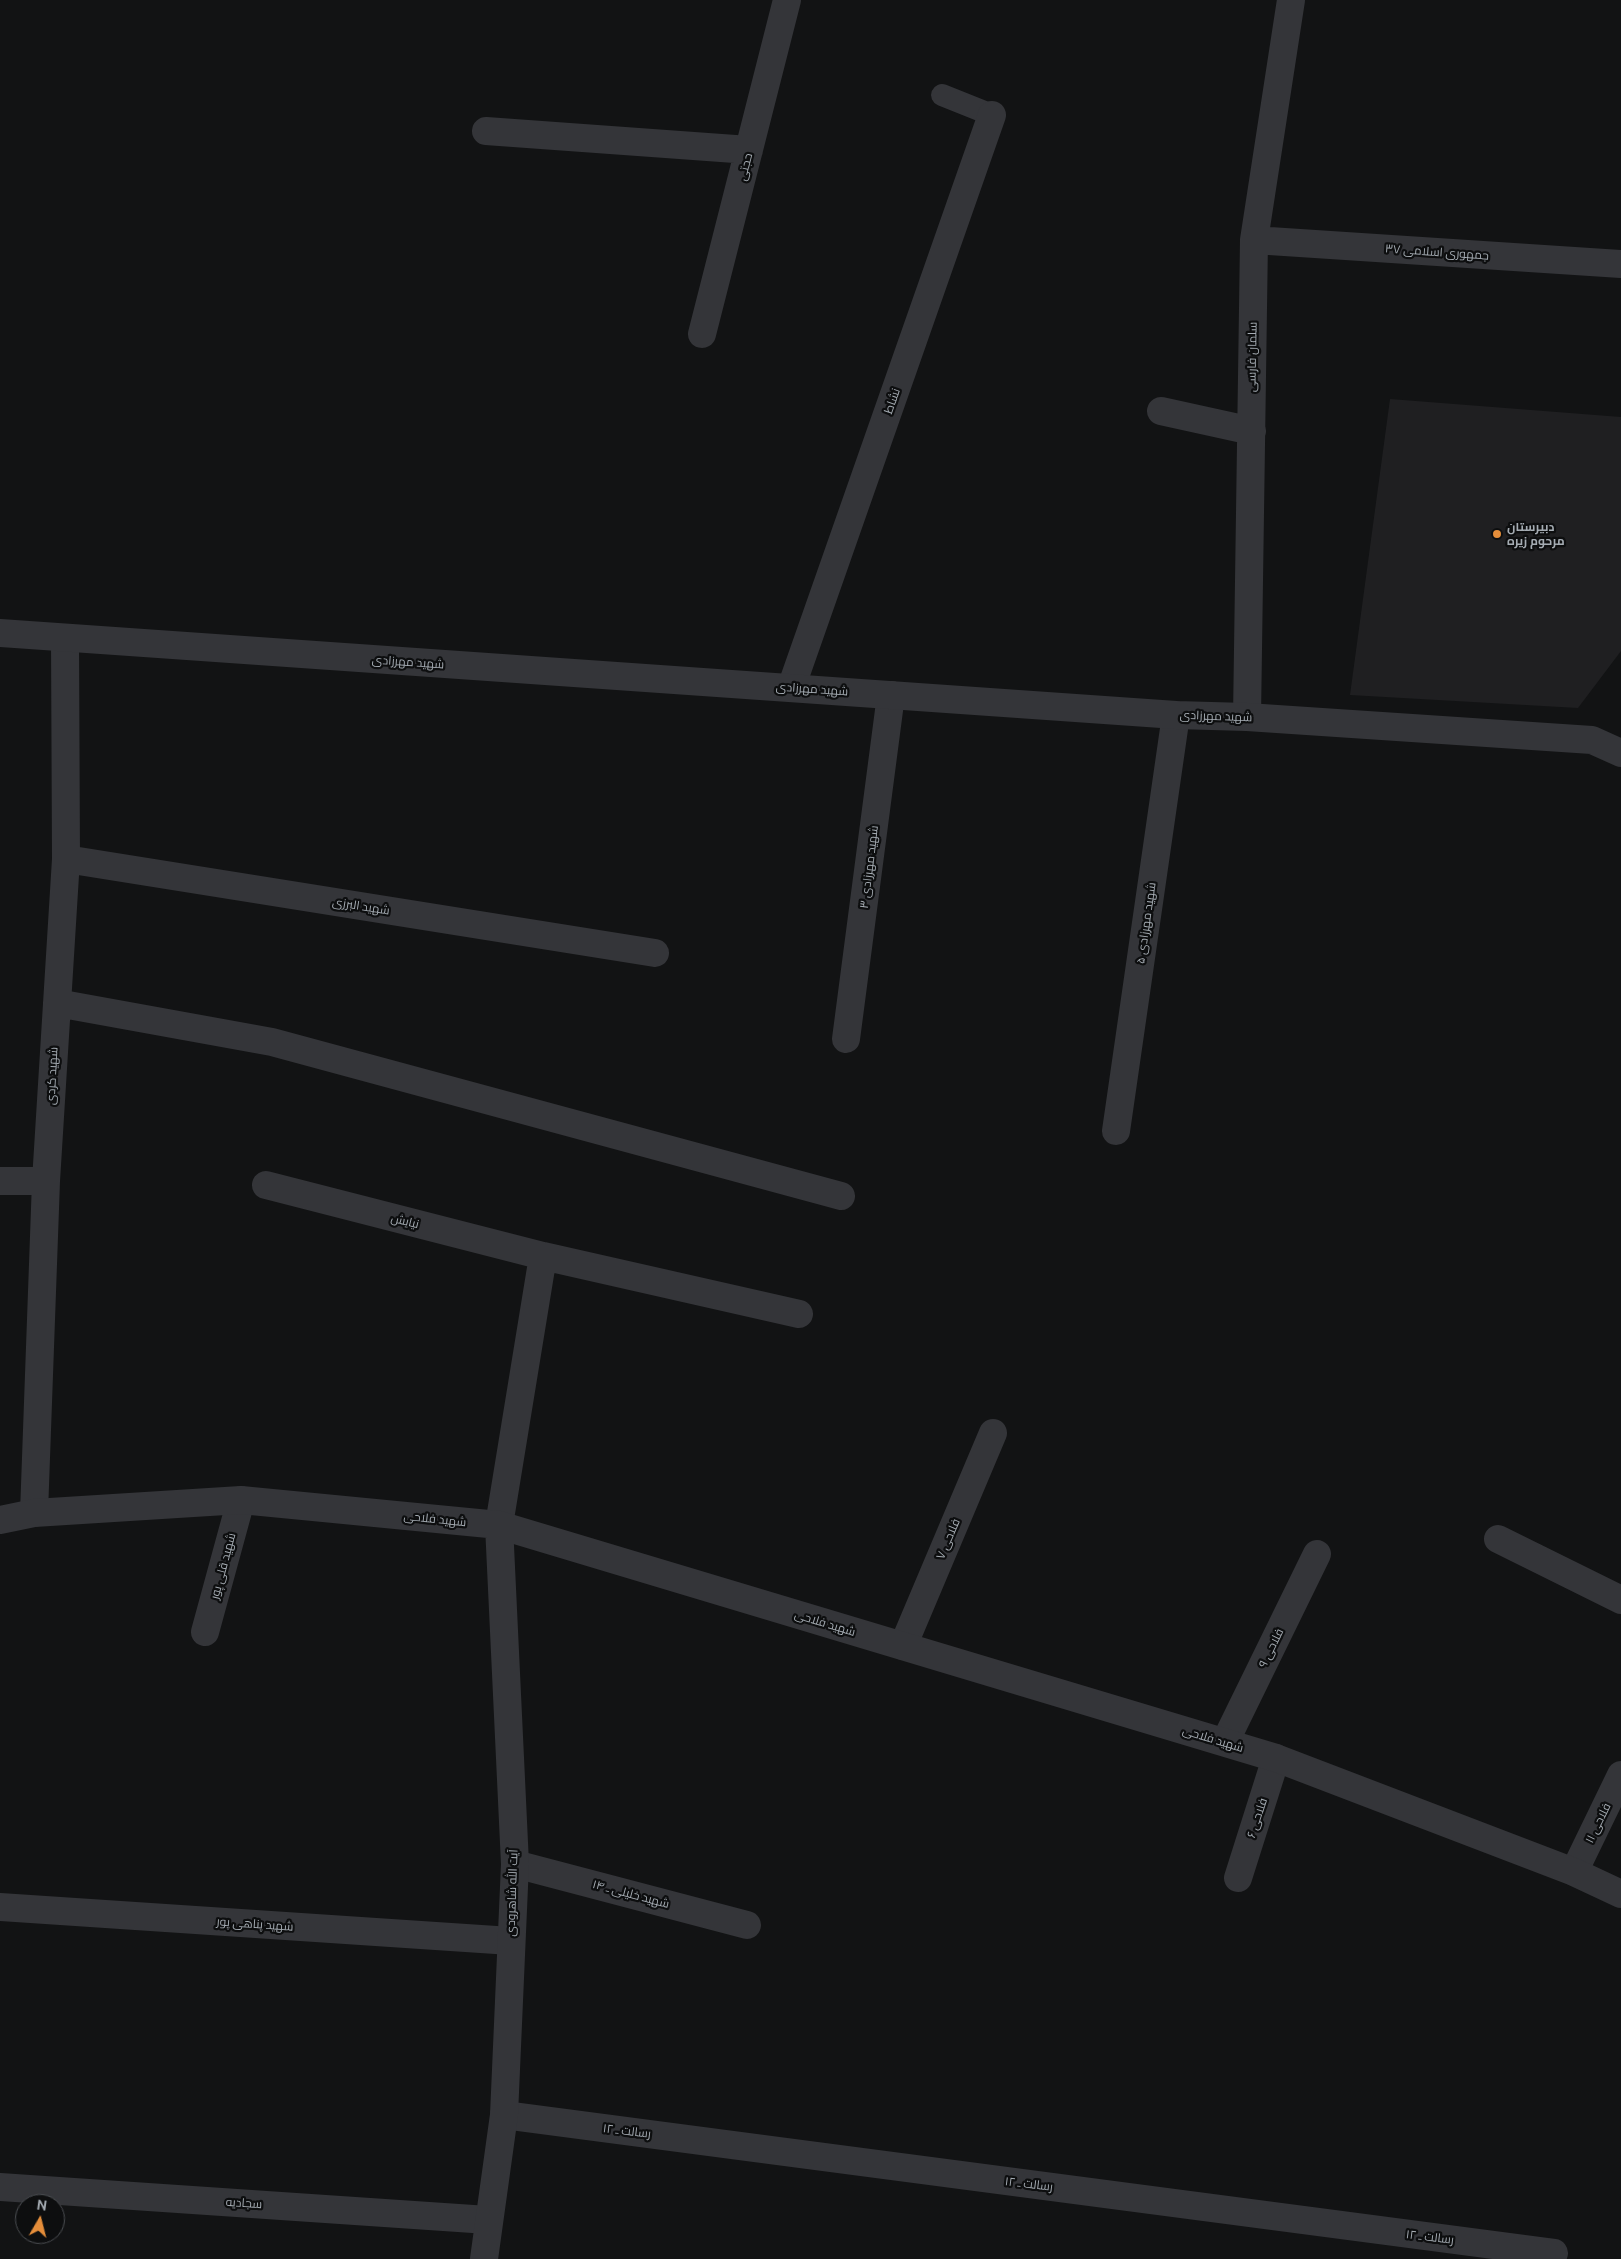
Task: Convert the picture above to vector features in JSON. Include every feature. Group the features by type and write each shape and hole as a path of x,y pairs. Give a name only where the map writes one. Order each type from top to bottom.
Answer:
{"street":[{"name":"حجتی","path":"702,334 787,0"},
{"name":"سلمان فارسی","path":"1247,717 1254,240 1291,0"},
{"name":"نشاط","path":"791,688 992,115"},
{"path":"486,131 749,150"},
{"name":"جمهوری اسلامی ۳۷","path":"1254,240 1621,264"},
{"path":"1161,411 1252,431"},
{"name":"شهید مهرزادی","path":"0,633 1176,715 1247,717 1592,740 1621,752"},
{"name":"شهید کردی","path":"34,1513 46,1182 66,860 65,638"},
{"name":"شهید مهرزادی ۳","path":"846,1039 891,695"},
{"name":"شهید مهرزادی ۵","path":"1116,1131 1176,715"},
{"name":"شهید البرزی","path":"66,860 655,953"},
{"path":"57,1003 272,1042 841,1196"},
{"path":"0,1181 46,1182"},
{"name":"نیایش","path":"266,1185 543,1256 799,1314"},
{"path":"499,1525 543,1256"},
{"name":"فلاحی ۷","path":"903,1646 993,1433"},
{"name":"شهید فلاحی","path":"0,1520 34,1513 241,1500 499,1525 1276,1758 1574,1872 1621,1894"},
{"name":"شهید قلی پور","path":"205,1632 241,1500"},
{"name":"آیت الله شاهرودی","path":"484,2259 504,2115 515,1864 499,1525"},
{"path":"1498,1539 1621,1600"},
{"name":"فلاحی ۹","path":"1224,1742 1317,1554"},
{"name":"فلاحی ۶","path":"1238,1878 1276,1758"},
{"name":"فلاحی ۱۱","path":"1574,1872 1621,1775"},
{"name":"شهید خلیلی ـ ۱۴","path":"515,1864 747,1925"},
{"name":"شهید پناهی پور","path":"0,1906 511,1941"},
{"name":"رسالت ـ ۱۲","path":"504,2115 1554,2253"},
{"name":"سجادیه","path":"0,2186 488,2220"}],"lane":[{"path":"942,95 992,115"}],"shaded area":[{"name":"دبیرستان مرحوم زیره","path":"1390,399 1621,417 1621,651 1578,708 1350,695"}],"place":[{"name":"دبیرستان مرحوم زیره","path":"1497,534"}]}
